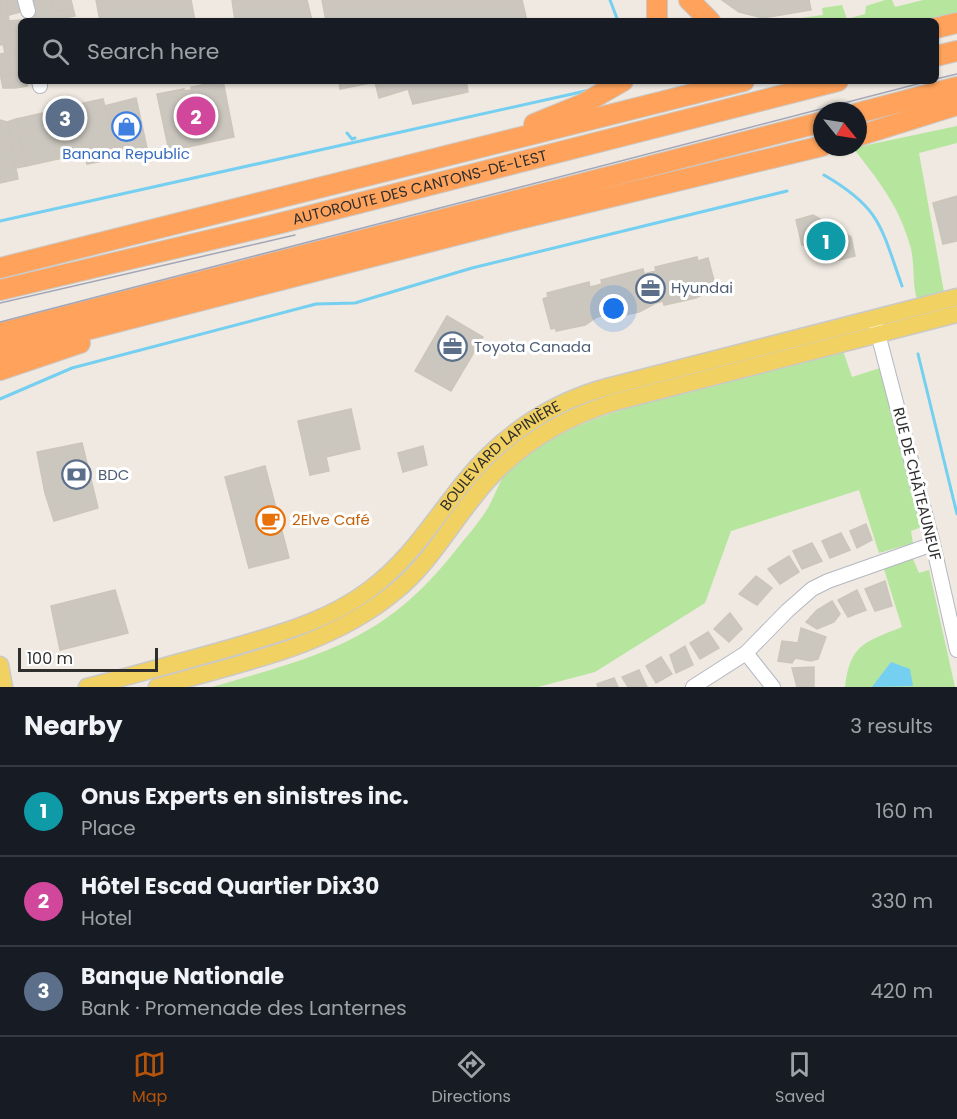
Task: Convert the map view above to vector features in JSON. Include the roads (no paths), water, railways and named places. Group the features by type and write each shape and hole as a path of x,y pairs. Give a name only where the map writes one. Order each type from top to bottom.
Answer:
{"highway":[{"path":"657,0 657,18"},
{"path":"689,0 707,18"},
{"path":"939,27 957,23"},
{"path":"939,55 957,51"},
{"path":"487,146 583,104 618,84"},
{"path":"0,268 732,84"},
{"name":"AUTOROUTE DES CANTONS-DE-L'EST","path":"0,291 265,227 826,84"},
{"path":"867,110 957,87"},
{"path":"867,133 957,105"},
{"path":"867,134 957,118"},
{"path":"0,333 813,124"},
{"path":"0,352 516,220 813,148"},
{"path":"0,370 166,309"}],"main road":[{"name":"BOULEVARD LAPINIÈRE","path":"157,687 314,640 366,613 395,592 423,564 475,495 501,466 537,437 572,418 615,402 876,327 957,297"},
{"name":"BOULEVARD LAPINIÈRE","path":"87,687 291,630 351,603 388,575 407,557 464,482 491,453 525,425 568,401 607,387 876,327 957,314"},
{"path":"0,665 4,687"}],"street":[{"name":"RUE DE CHÂTEAUNEUF","path":"876,327 933,544 957,650"},
{"path":"693,687 746,654 812,589 828,581 933,544"},
{"path":"746,654 773,687"}],"water":[{"path":"891,662 910,669 913,686 872,687"}],"waterway":[{"path":"610,0 617,18"},
{"path":"0,221 590,90"},
{"path":"347,133 352,139 355,138"},
{"path":"824,175 843,187 868,209 883,234 902,286"},
{"path":"0,399 72,368 316,304 355,303 472,268 787,191"},
{"path":"918,354 957,514"}],"tram line":[{"path":"939,78 957,74"},
{"path":"0,322 917,84"},
{"path":"0,303 295,235"}],"place":[{"name":"Hôtel Escad Quartier Dix30","path":"196,116"},
{"name":"Banque Nationale","path":"65,118"},
{"name":"Banana Republic","path":"126,127"},
{"name":"Onus Experts en sinistres inc.","path":"826,241"},
{"name":"Hyundai","path":"650,288"},
{"name":"Toyota Canada","path":"453,347"},
{"name":"BDC","path":"77,475"},
{"name":"2Elve Café","path":"271,520"}]}
